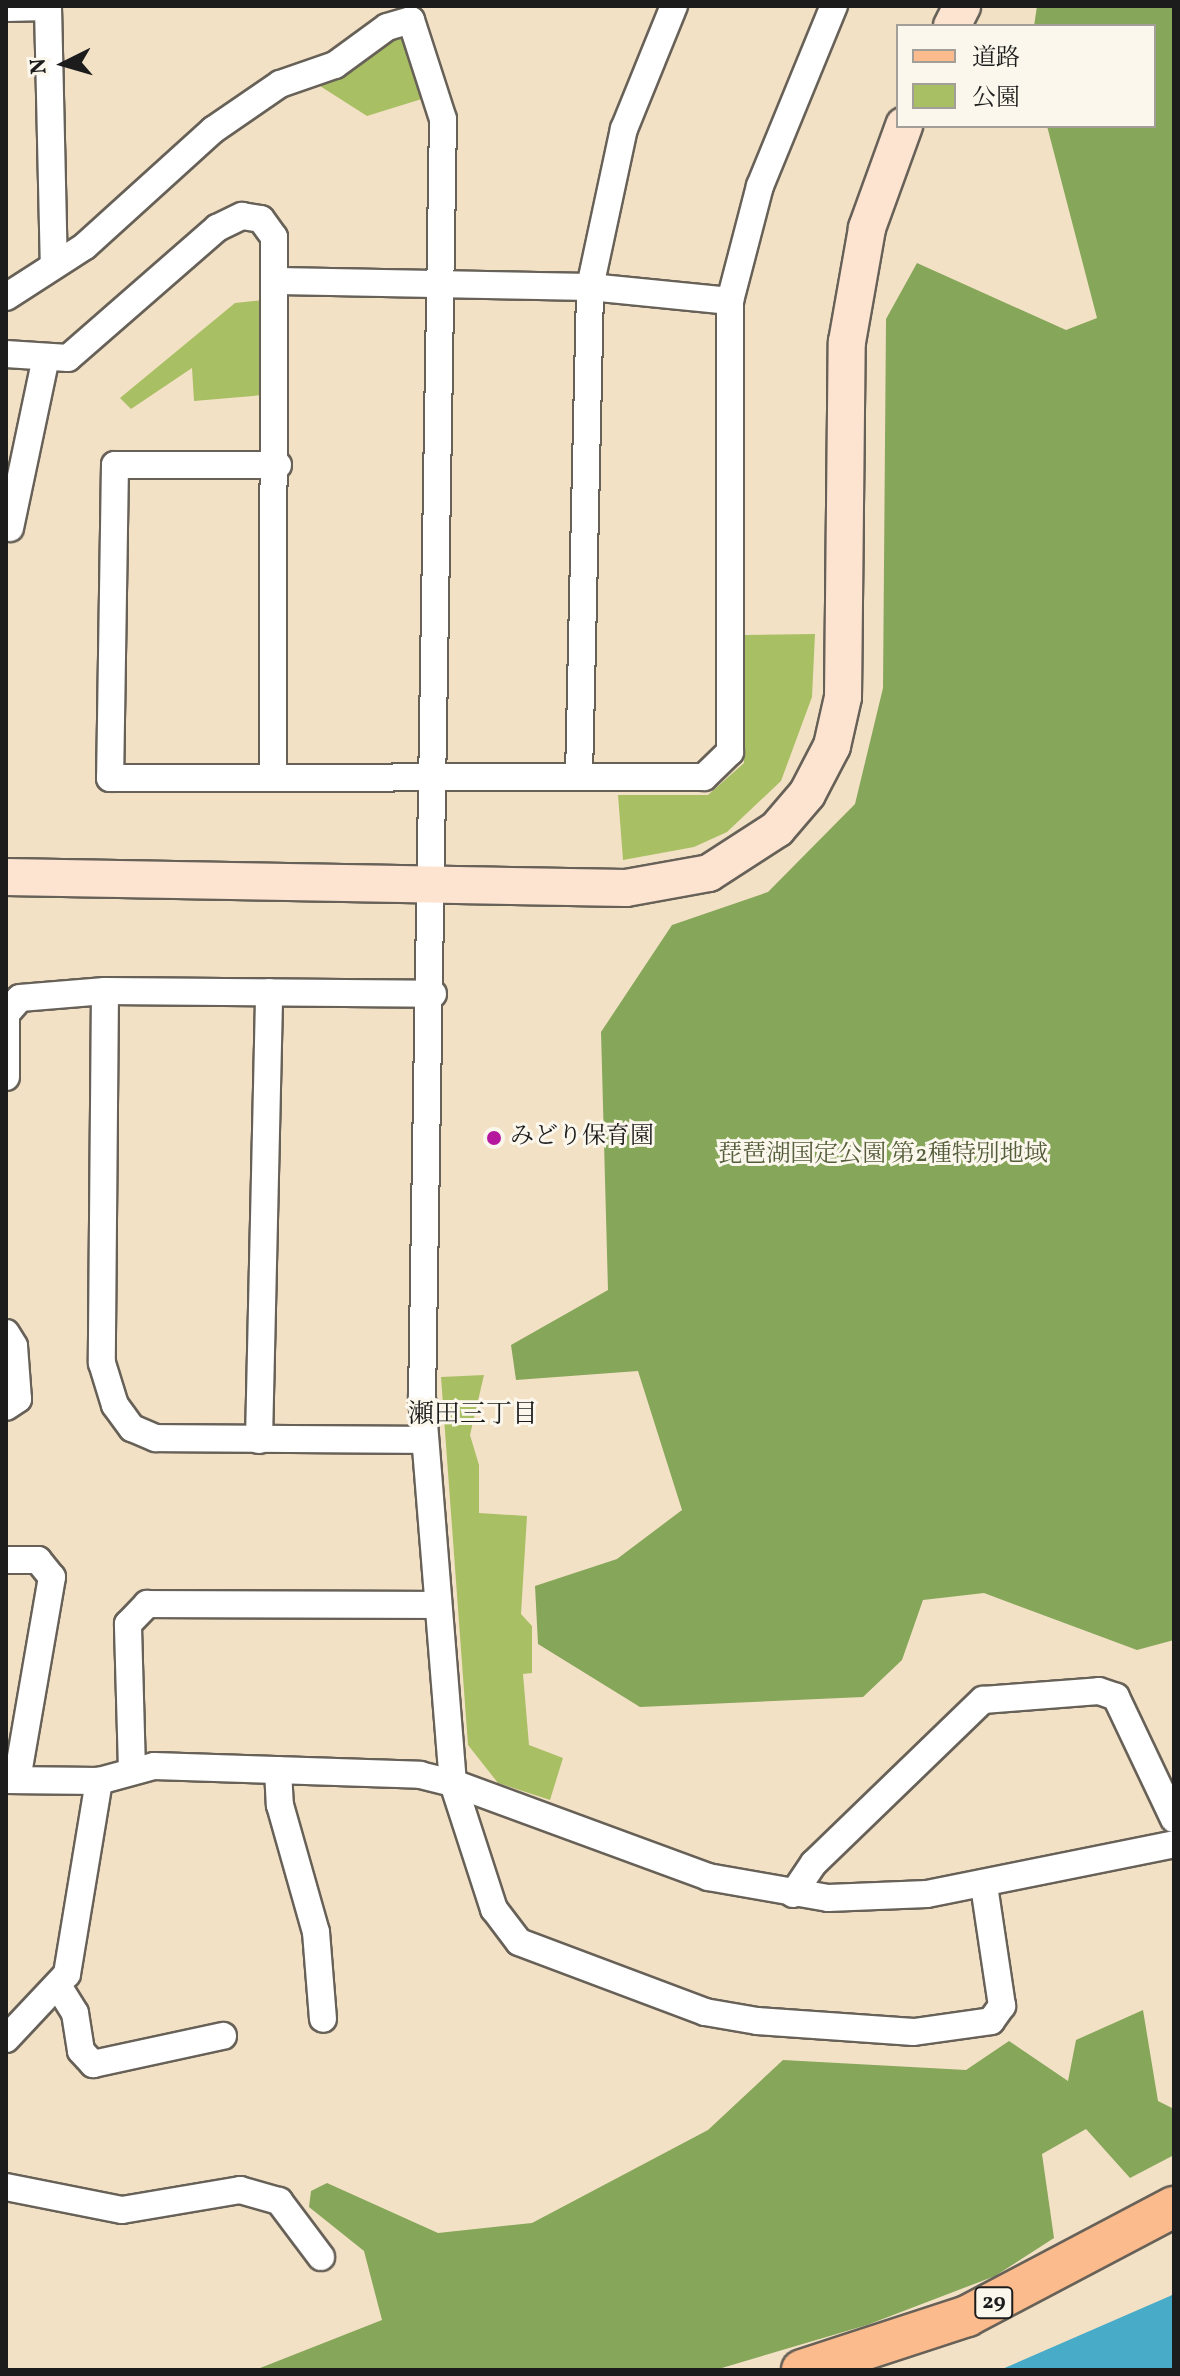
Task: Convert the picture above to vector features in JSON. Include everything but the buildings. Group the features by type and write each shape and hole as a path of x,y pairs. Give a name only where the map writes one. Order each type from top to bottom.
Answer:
{"main road":[{"name":"29","path":"802,2370 967,2316 1174,2207"}],"street":[{"path":"579,776 590,287 624,129 674,6"},
{"path":"278,465 115,465 110,778 704,777 730,752 730,301 760,186 834,6"},
{"path":"953,24 962,6"},
{"path":"6,8 48,7 54,263"},
{"path":"6,297 54,263 85,246 213,130 280,84 335,65 387,27 411,20 443,119 438,284 433,994 425,1440 453,1783 505,1930 705,2012 867,2030 991,2021 1002,2006 984,1885"},
{"path":"6,877 433,886 671,883 741,856 807,794 832,746 843,697 845,426 855,284 885,167 903,128"},
{"path":"6,354 45,362 68,358 217,228 242,216 261,219 274,237 279,281 273,776"},
{"path":"279,281 590,287 730,301"},
{"path":"10,528 45,362"},
{"path":"6,1077 6,1015 20,998 105,991 433,994"},
{"path":"105,991 102,1363 115,1405 132,1428 156,1438 425,1440"},
{"path":"259,1440 269,992"},
{"path":"6,1333 14,1346 18,1399 6,1407"},
{"path":"6,1560 38,1560 52,1577 12,1780 99,1781 132,1770 278,1770 420,1775 453,1783 708,1877 793,1894 872,1898 984,1885 1174,1844"},
{"path":"132,1770 128,1624 147,1604 437,1605"},
{"path":"793,1894 814,1863 983,1700 1099,1691 1116,1697 1174,1819"},
{"path":"278,1770 280,1805 316,1932 323,2019"},
{"path":"6,2039 60,1989 99,1781"},
{"path":"60,1989 75,2013 81,2051 93,2064 223,2036"},
{"path":"6,2187 122,2210 240,2190 279,2201 321,2257"}],"green space":[{"name":"琵琶湖国定公園 第2種特別地域","path":"1037,6 1174,6 1174,1640 1137,1650 984,1593 923,1600 902,1660 863,1697 640,1707 538,1644 535,1586 617,1559 682,1510 638,1371 516,1380 511,1345 608,1290 601,1032 672,925 768,892 855,804 883,688 886,319 917,263 1066,330 1097,318 1048,128 1156,128 1156,24 1034,24"},
{"path":"403,32 425,98 367,116 320,86"},
{"path":"264,300 264,395 194,401 192,368 131,409 120,398 235,303"},
{"path":"815,634 812,697 781,781 727,832 694,847 623,860 618,795 708,795 744,763 743,635"},
{"path":"484,1375 470,1435 479,1465 479,1513 527,1516 521,1614 532,1626 532,1673 523,1674 529,1745 563,1758 550,1800 498,1783 468,1745 441,1377"},
{"path":"1143,2010 1158,2101 1174,2109 1174,2155 1130,2178 1086,2129 1042,2154 1054,2238 995,2276 867,2325 715,2370 255,2370 382,2320 364,2251 309,2207 311,2191 327,2183 438,2233 532,2223 708,2130 783,2060 966,2070 1009,2041 1068,2081 1076,2040"}],"water":[{"path":"1174,2294 1174,2370 1000,2370 1170,2296"}],"place":[{"name":"みどり保育園","path":"494,1138"}],"district":[{"name":"瀬田三丁目","path":"473,1416"}]}
